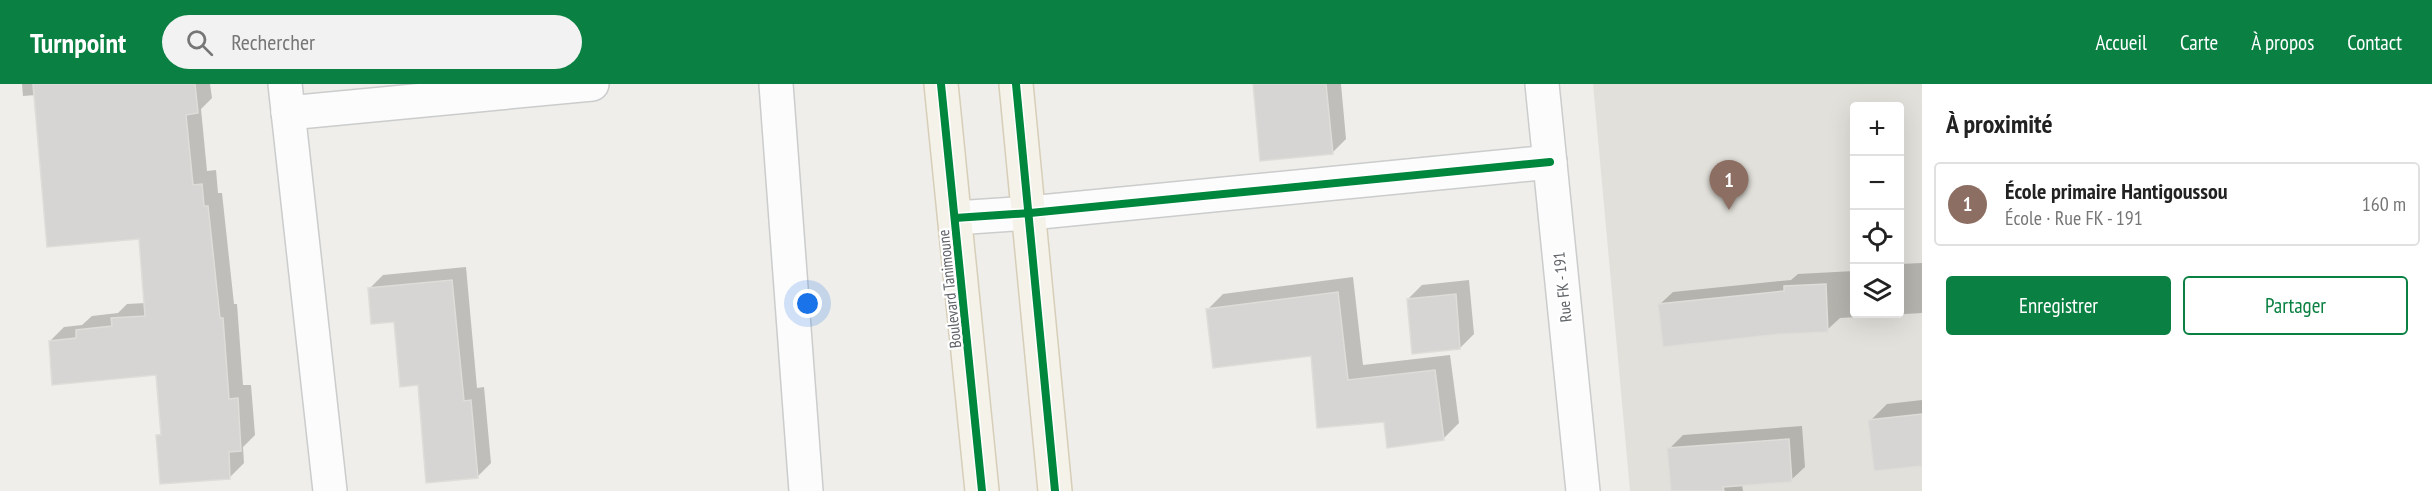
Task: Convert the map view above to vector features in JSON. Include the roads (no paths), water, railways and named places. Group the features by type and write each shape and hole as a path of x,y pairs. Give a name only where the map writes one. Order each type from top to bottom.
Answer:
{"main road":[{"name":"Boulevard Tanimoune","path":"941,84 982,491"},
{"path":"1016,84 1055,491"}],"street":[{"path":"330,491 287,98 592,84"},
{"path":"776,84 806,491"},
{"name":"Rue FK - 191","path":"1542,84 1583,491"},
{"path":"955,218 1030,213 1550,162"}],"place":[{"name":"École primaire Hantigoussou","path":"1729,210"}]}
